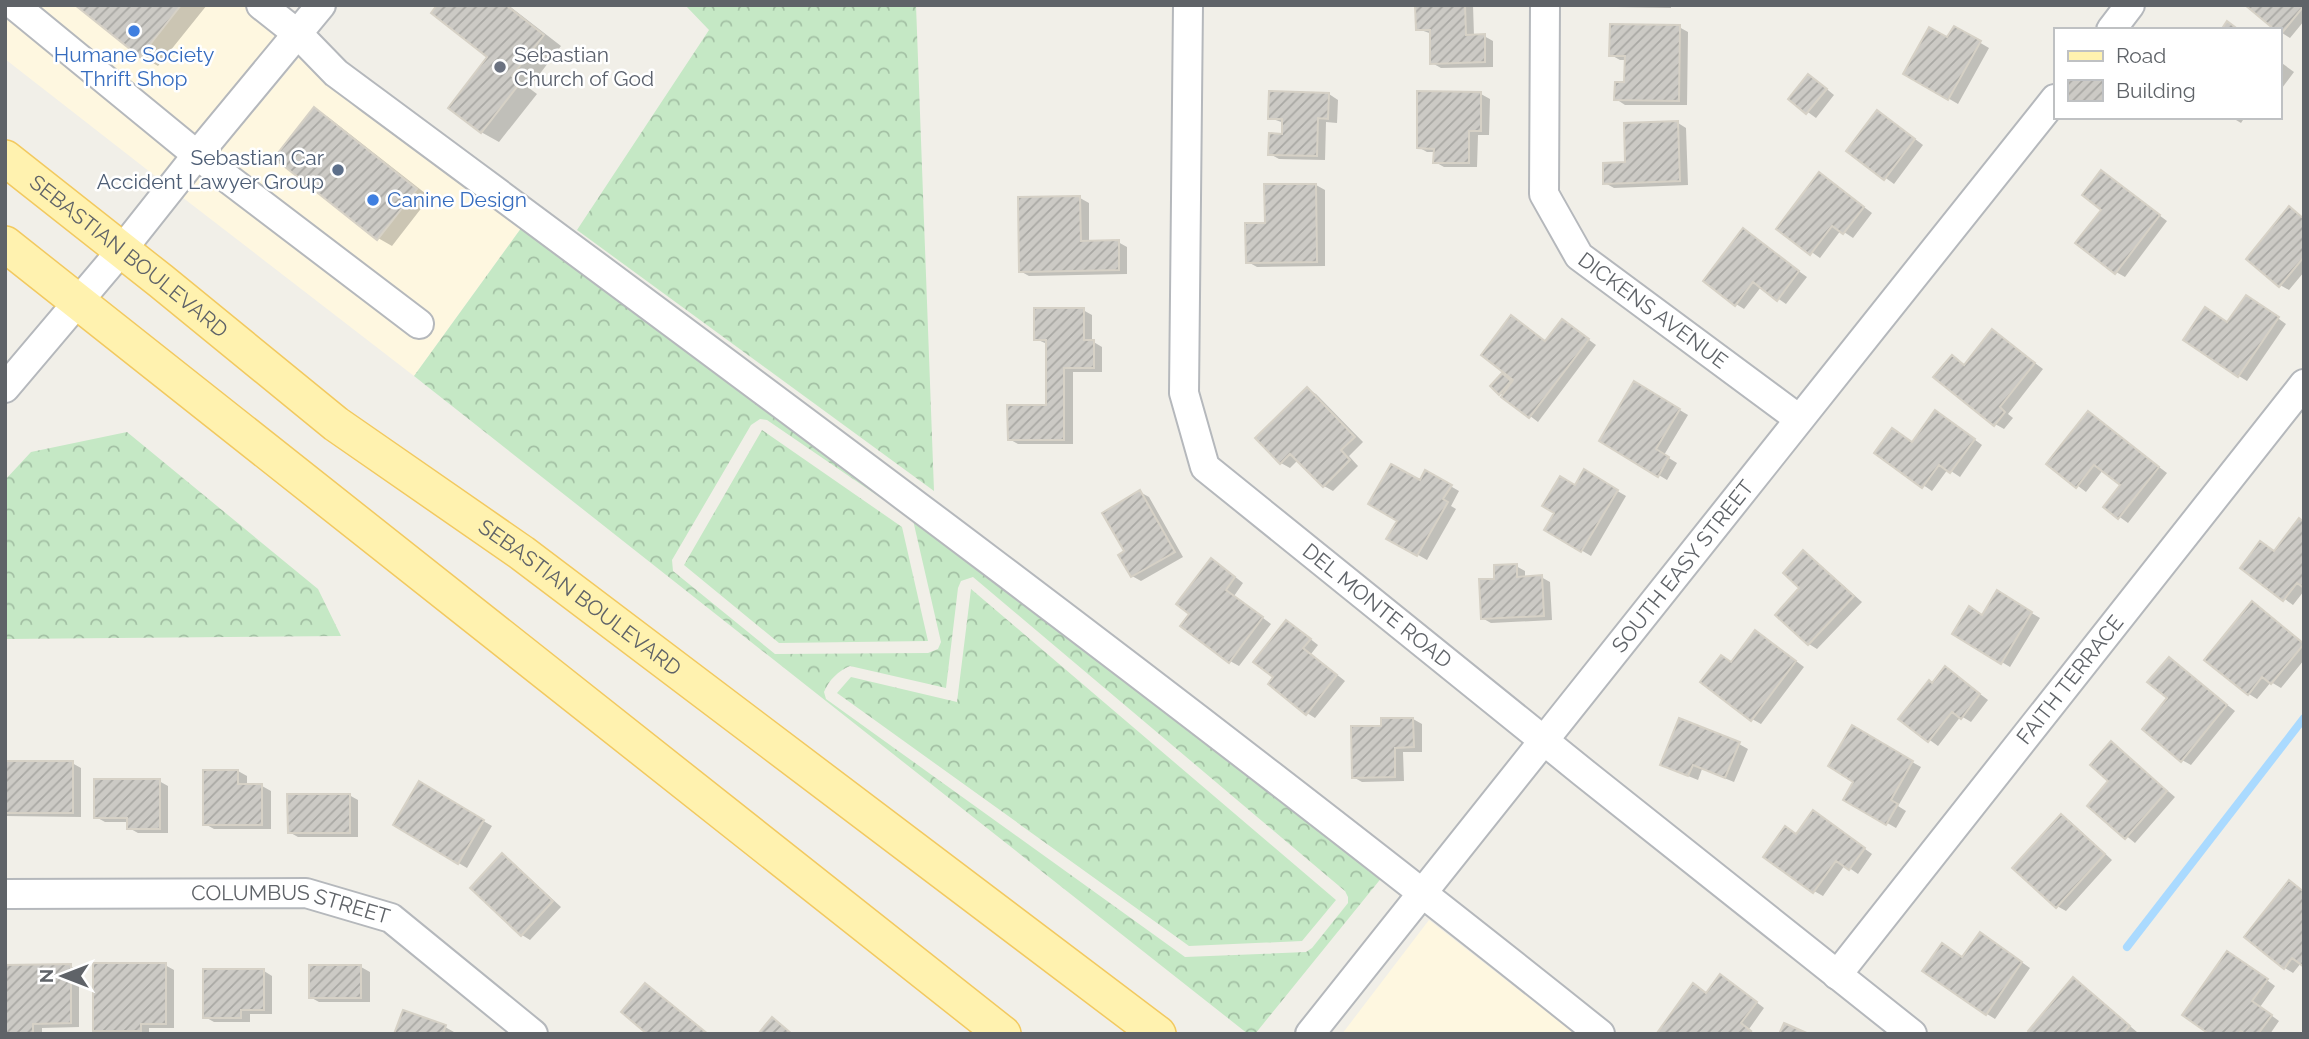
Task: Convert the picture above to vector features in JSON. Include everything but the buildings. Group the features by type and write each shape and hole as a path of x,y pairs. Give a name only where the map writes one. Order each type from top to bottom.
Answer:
{"main road":[{"name":"SEBASTIAN BOULEVARD","path":"5,158 336,424 522,553 1158,1034"},
{"path":"5,244 1003,1034"}],"street":[{"path":"14,5 197,155 419,324"},
{"path":"261,5 299,35 336,72 949,528 1424,892 1600,1034"},
{"path":"5,387 79,302 321,5"},
{"name":"DEL MONTE ROAD","path":"1188,5 1184,393 1205,467 1912,1034"},
{"name":"DICKENS AVENUE","path":"1545,5 1544,194 1579,256 1799,419"},
{"path":"2112,28 2130,5"},
{"name":"SOUTH EASY STREET","path":"1310,1034 2054,100"},
{"name":"FAITH TERRACE","path":"1837,975 2304,384"},
{"name":"COLUMBUS STREET","path":"5,894 306,893 391,918 533,1034"}],"shaded area":[{"path":"5,5 252,5 284,30 159,179 5,59"},
{"path":"307,48 527,220 414,376 182,197"},
{"path":"1429,920 1575,1034 1342,1034"}],"green space":[{"path":"685,5 916,5 934,491 577,230 709,30"},
{"path":"527,220 1387,871 1255,1034 1248,1034 414,376","holes":["760,419 767,420 913,520 941,642 938,649 928,653 775,654 673,571 672,560 751,425","973,577 1345,891 1348,903 1312,948 1306,952 1185,957 826,699 824,692 828,684 838,673 850,666 946,688 958,588 961,581"]},
{"path":"762,430 902,527 928,641 779,643 684,565"},
{"path":"127,432 318,589 341,636 5,639 5,480 31,452"},
{"path":"971,589 1336,900 1302,941 1189,946 837,693 851,677 957,702"}],"waterway":[{"path":"2127,947 2304,718"}],"place":[{"name":"Humane Society Thrift Shop","path":"134,31"},
{"name":"Sebastian Church of God","path":"500,67"},
{"name":"Sebastian Car Accident Lawyer Group","path":"338,170"},
{"name":"Canine Design","path":"373,200"}]}
